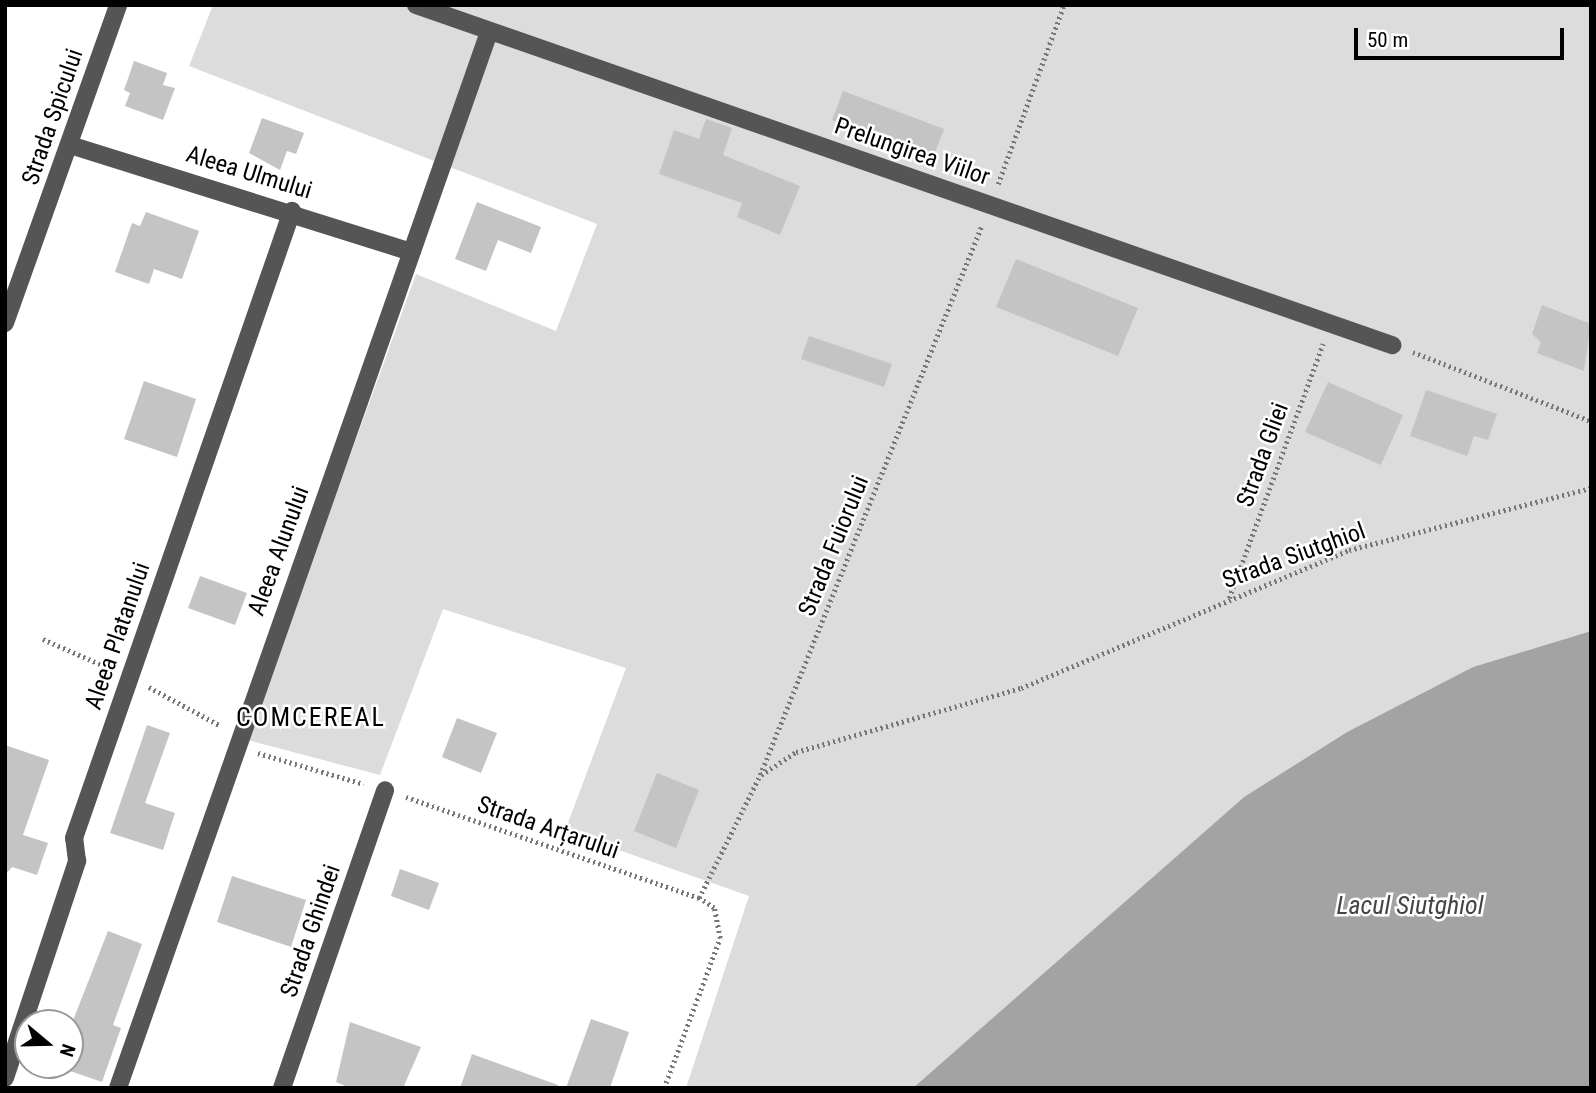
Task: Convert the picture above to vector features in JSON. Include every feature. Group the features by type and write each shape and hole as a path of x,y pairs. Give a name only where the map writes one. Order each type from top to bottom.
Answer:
{"street":[{"name":"Strada Spicului","path":"5,323 118,5"},
{"name":"Prelungirea Viilor","path":"416,5 1392,345"},
{"name":"Aleea Alunului","path":"118,1088 236,743 489,32"},
{"name":"Aleea Ulmului","path":"70,145 292,211 412,252"},
{"name":"Aleea Platanului","path":"5,1078 77,861 74,838 292,211"},
{"name":"Strada Ghindei","path":"282,1088 386,790"}],"path":[{"name":"Strada Fuiorului","path":"699,898 760,775 990,205 1064,5"},
{"name":"Strada Gliei","path":"1228,598 1331,323"},
{"path":"1392,345 1591,421"},
{"name":"Strada Siutghiol","path":"760,775 796,752 1021,688 1228,598 1349,550 1591,488"},
{"path":"43,639 130,677 220,726 236,743"},
{"name":"Strada Arțarului","path":"236,743 386,790 699,898"},
{"path":"664,1088 720,938 714,908 699,898"}],"shaded area":[{"path":"213,5 1591,5 1591,631 1473,667 1347,732 1244,797 913,1088 686,1088 749,896 565,831 626,668 443,609 380,775 247,740 416,274 556,331 597,224 189,66"}],"water":[{"name":"Lacul Siutghiol","path":"1591,631 1591,1088 913,1088 1244,797 1347,732 1473,667"}],"building":[{"path":"134,61 167,73 163,85 175,88 163,120 125,106 130,93 124,90"},
{"path":"843,91 944,129 933,158 832,120"},
{"path":"262,118 304,133 296,154 287,151 280,170 249,153"},
{"path":"706,119 732,128 723,155 800,186 780,235 737,217 742,203 659,174 674,130 699,139"},
{"path":"477,202 541,227 531,253 498,240 486,271 455,259"},
{"path":"146,212 199,231 182,279 154,269 149,284 115,272 132,223 140,226"},
{"path":"1016,259 1138,308 1118,356 996,307"},
{"path":"1542,305 1591,324 1584,371 1537,353 1541,342 1532,334"},
{"path":"809,336 892,364 884,387 801,359"},
{"path":"144,381 196,399 177,457 124,439"},
{"path":"1328,382 1403,415 1381,465 1305,432"},
{"path":"1426,390 1497,414 1488,440 1474,436 1467,456 1410,436"},
{"path":"200,576 247,593 235,625 188,608"},
{"path":"457,718 497,733 481,773 442,757"},
{"path":"147,725 170,733 145,803 175,813 163,850 110,833"},
{"path":"5,745 49,760 23,835 48,843 37,875 12,867 5,875"},
{"path":"657,773 699,790 676,848 634,831"},
{"path":"400,869 439,883 429,910 391,896"},
{"path":"232,876 306,900 291,947 217,922"},
{"path":"108,931 142,944 113,1025 121,1028 102,1082 84,1076 84,1009 77,1009"},
{"path":"591,1019 629,1032 610,1088 566,1088"},
{"path":"350,1022 421,1047 403,1088 350,1088 336,1082"},
{"path":"472,1054 558,1085 557,1088 460,1088"}],"district":[{"name":"COMCEREAL","path":"311,718"}]}
